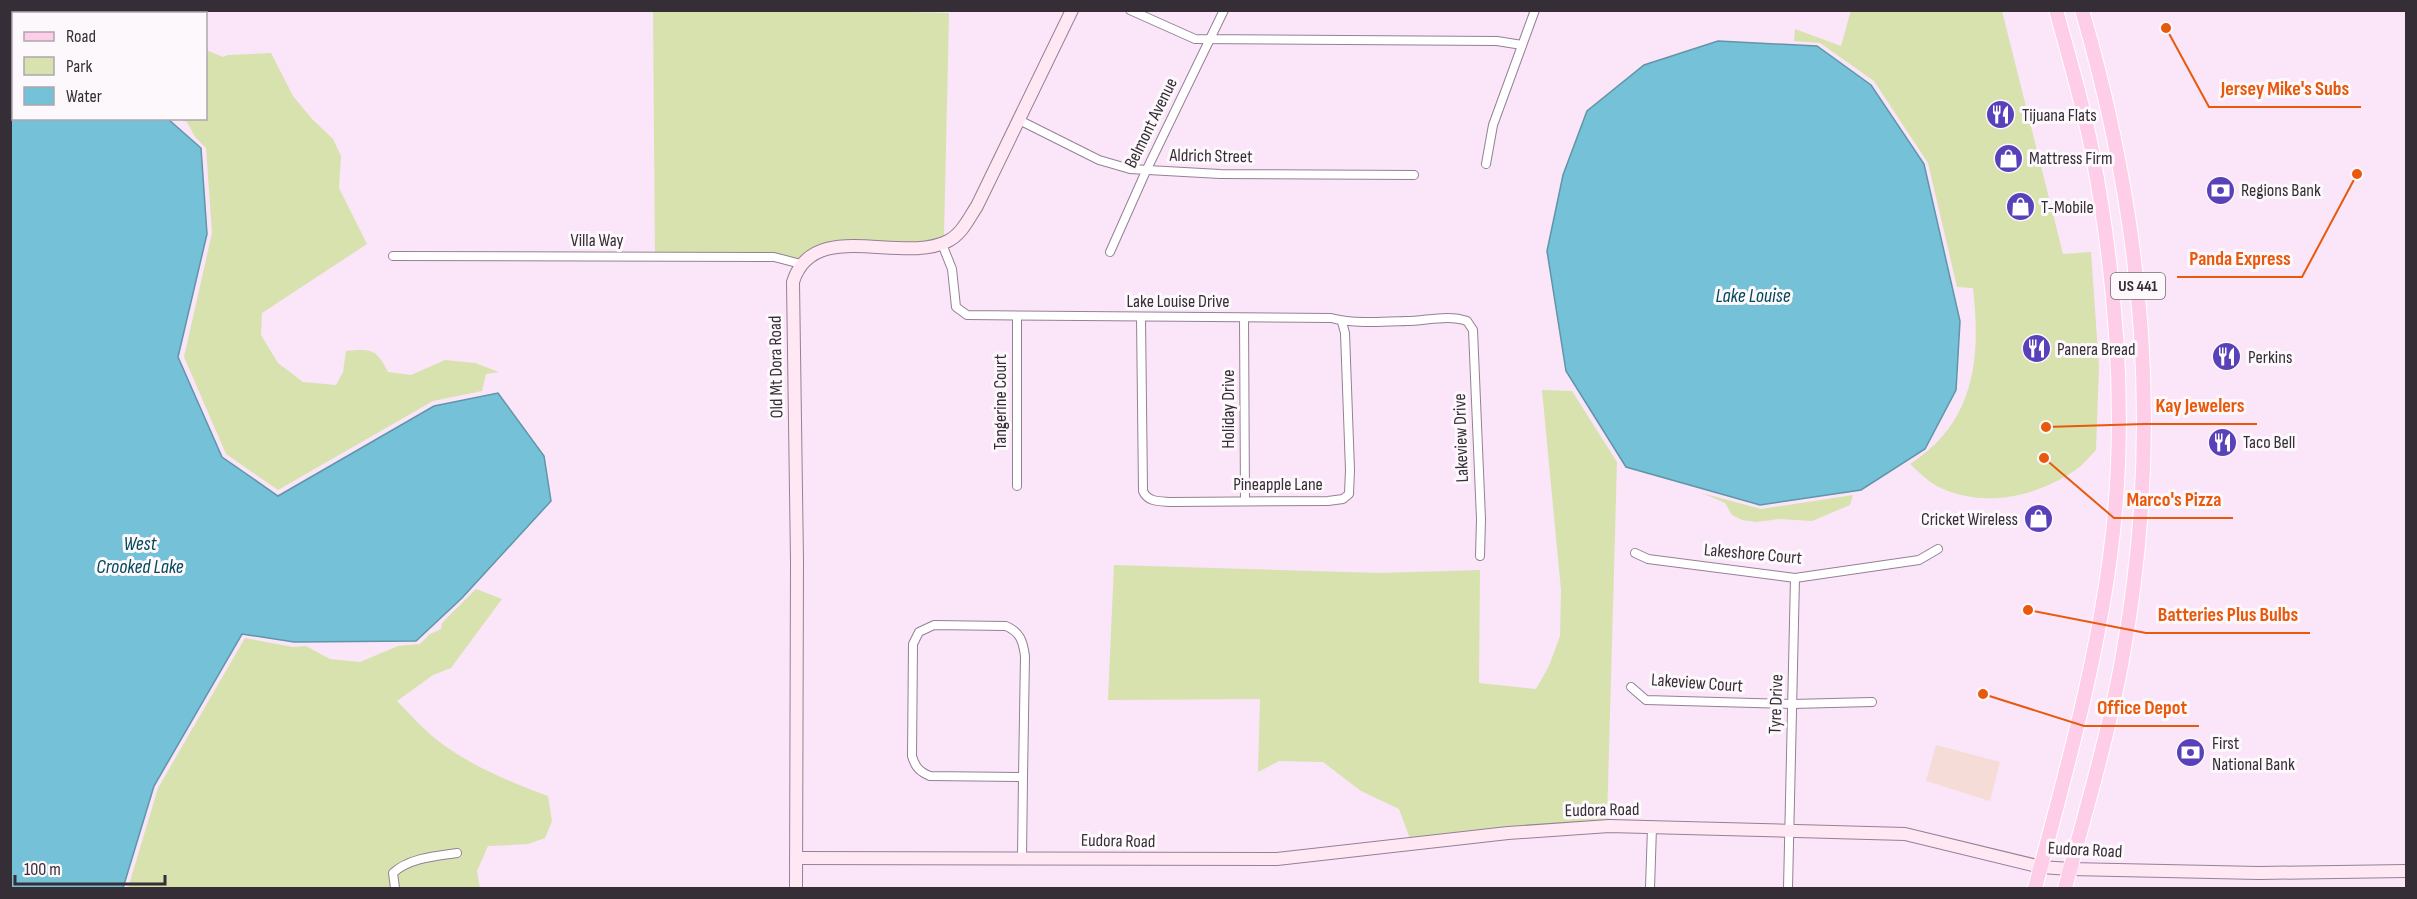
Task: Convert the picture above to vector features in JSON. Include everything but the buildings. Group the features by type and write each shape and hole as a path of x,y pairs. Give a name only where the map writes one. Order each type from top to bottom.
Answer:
{"main road":[{"name":"US 441","path":"2035,888 2082,712 2110,556 2118,455 2116,346 2108,255 2092,149 2055,10"},
{"name":"US 441","path":"2065,888 2110,719 2122,661 2136,567 2143,462 2143,350 2135,255 2117,147 2082,10"},
{"path":"2108,255 2135,255"}],"street":[{"path":"801,264 809,256 829,248 925,248 942,244 957,234 977,206 1072,10"},
{"path":"1130,10 1195,39 1497,41 1522,45"},
{"name":"Belmont Avenue","path":"1110,252 1146,171 1224,10"},
{"path":"1486,164 1493,125 1535,10"},
{"name":"Aldrich Street","path":"1019,120 1117,167 1146,171 1414,176"},
{"name":"Lake Louise Drive","path":"942,244 952,269 955,301 958,309 967,315 1331,318 1341,322 1448,318 1467,321"},
{"name":"Villa Way","path":"393,256 774,257 801,264"},
{"name":"Old Mt Dora Road","path":"796,888 797,571 792,302 793,282 801,264"},
{"name":"Tangerine Court","path":"1017,317 1017,486"},
{"name":"Pineapple Lane","path":"1141,317 1143,491 1150,499 1172,502 1328,501 1343,499 1349,494 1345,344 1341,322"},
{"name":"Holiday Drive","path":"1244,318 1245,501"},
{"name":"Lakeview Drive","path":"1467,321 1473,330 1481,519 1480,556"},
{"name":"Lakeshore Court","path":"1635,553 1648,559 1795,578 1919,560 1938,549"},
{"name":"Tyre Drive","path":"1788,888 1795,578"},
{"path":"1022,858 1025,656 1021,637 1017,631 1006,626 934,625 919,632 913,644 912,756 918,770 930,776 1023,777"},
{"name":"Lakeview Court","path":"1631,687 1646,700 1792,704 1872,702"},
{"name":"Eudora Road","path":"796,858 1277,859 1564,828 1652,828 1905,834 2041,867 2070,869 2259,873 2406,871"},
{"path":"1650,888 1652,828"},
{"path":"395,888 393,873 403,865 434,856 458,853"}],"shaded area":[{"path":"1936,745 2000,762 1990,801 1926,781"}],"green space":[{"path":"834,10 949,13 944,237 934,241 817,247 798,259 655,261 653,11"},
{"path":"1851,10 2002,11 2063,254 2091,252 2099,367 2096,450 2077,469 2046,486 2012,496 1977,498 1938,487 1910,464 1932,447 1948,429 1961,409 1969,387 1976,340 1973,288 1957,287 1928,163 1874,81 1820,43 1794,41 1795,29 1841,46"},
{"path":"207,50 223,57 271,53 293,96 333,139 341,156 339,188 367,244 262,313 261,335 278,363 303,382 336,385 343,372 346,351 367,350 376,354 388,372 411,375 445,360 475,363 499,372 486,374 482,391 433,401 278,490 226,454 184,357 212,233 206,148 195,137 187,122 182,120 207,120"},
{"path":"1542,390 1572,391 1617,462 1607,821 1507,828 1410,839 1399,809 1361,791 1323,762 1279,761 1258,772 1260,699 1108,700 1114,565 1379,573 1480,570 1479,683 1536,689 1549,666 1560,636 1561,590"},
{"path":"1702,493 1761,509 1853,495 1850,505 1812,521 1779,519 1757,522 1742,520 1732,515 1725,503"},
{"path":"476,589 502,599 451,668 433,675 397,701 432,736 449,749 505,779 548,796 552,821 545,838 528,844 488,846 477,871 480,888 128,888 158,788 245,638 293,647 306,646 330,659 360,662 398,646 420,644 430,634 441,629 442,623"}],"water":[{"name":"Lake Louise","path":"1718,41 1817,46 1871,85 1924,164 1960,321 1956,390 1925,449 1861,490 1760,505 1626,467 1566,371 1547,251 1563,175 1587,111 1644,65"},
{"name":"West Crooked Lake","path":"12,84 12,120 169,120 201,148 207,234 178,357 222,457 278,496 434,406 498,393 544,456 551,501 462,598 416,641 294,642 242,634 154,786 123,888 11,888 10,85"}],"place":[{"name":"Jersey Mike's Subs","path":"2166,28"},
{"name":"Tijuana Flats","path":"2001,115"},
{"name":"Mattress Firm","path":"2008,158"},
{"name":"Panda Express","path":"2357,174"},
{"name":"Regions Bank","path":"2220,190"},
{"name":"T-Mobile","path":"2020,207"},
{"name":"Panera Bread","path":"2036,349"},
{"name":"Perkins","path":"2227,357"},
{"name":"Kay Jewelers","path":"2046,427"},
{"name":"Taco Bell","path":"2222,442"},
{"name":"Marco's Pizza","path":"2044,458"},
{"name":"Cricket Wireless","path":"2039,519"},
{"name":"Batteries Plus Bulbs","path":"2028,610"},
{"name":"Office Depot","path":"1983,694"},
{"name":"First National Bank","path":"2191,753"}]}
